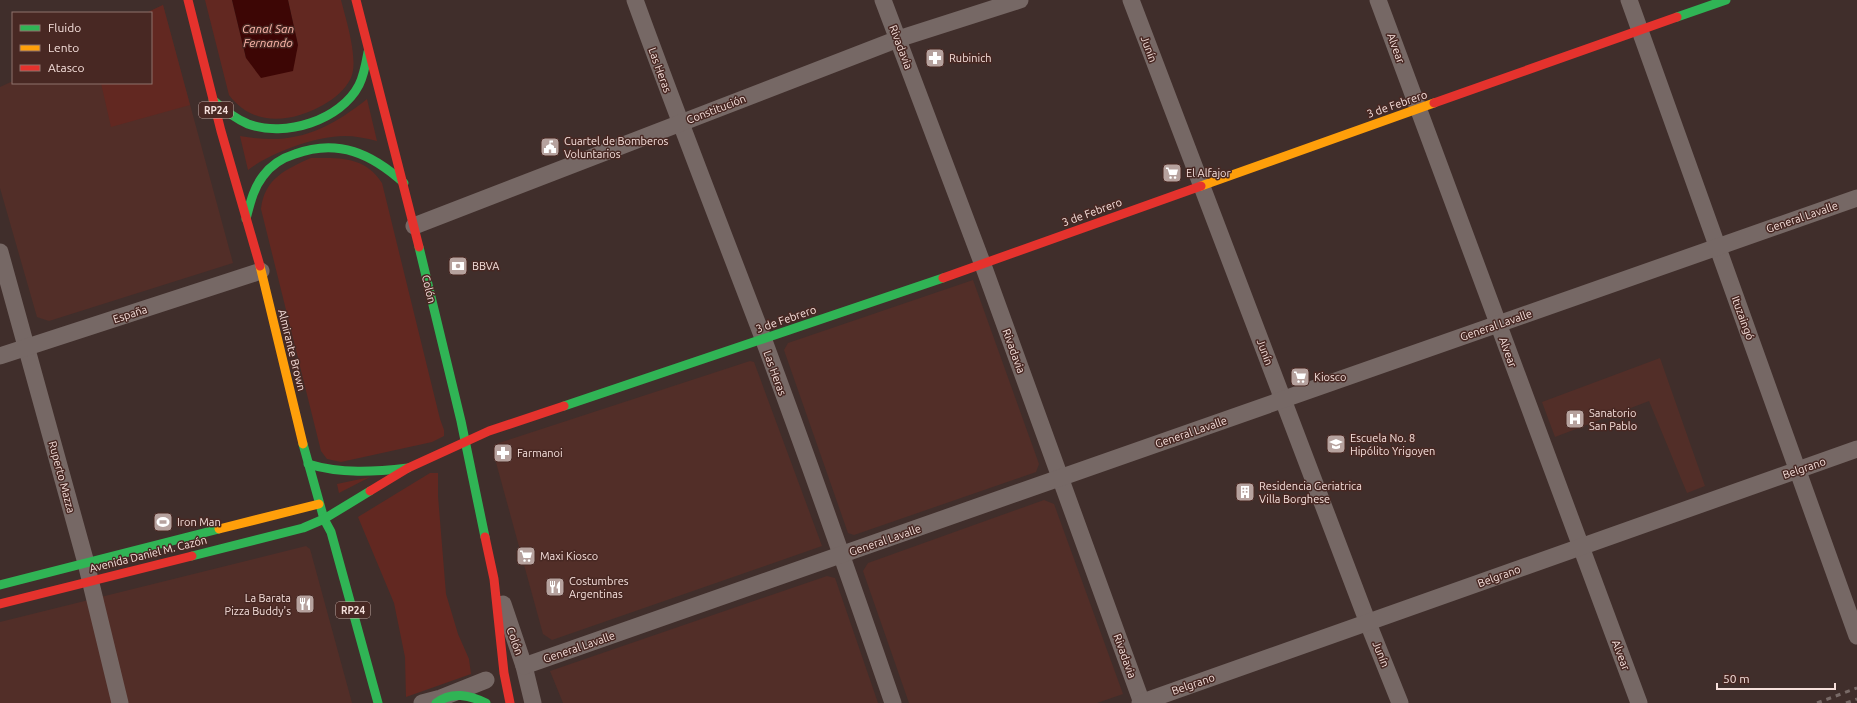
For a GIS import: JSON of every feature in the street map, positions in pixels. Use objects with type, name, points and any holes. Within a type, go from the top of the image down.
[{"type":"main road","name":"Almirante Brown","points":[[188,0],[213,100],[261,271],[308,464],[319,504],[331,532],[378,703]]},
{"type":"main road","name":"Colón","points":[[356,0],[368,51],[404,183],[462,421],[465,442],[494,579],[504,673],[510,703]]},
{"type":"main road","name":"3 de Febrero","points":[[408,468],[489,431],[983,265],[1726,0]]},
{"type":"main road","name":"RP24","points":[[213,100],[234,117],[247,123],[267,128],[297,127],[310,123],[327,115],[348,100],[357,89],[364,73],[368,51]]},
{"type":"main road","points":[[246,219],[255,190],[266,172],[279,160],[302,149],[331,147],[350,150],[381,163],[391,170],[404,183]]},
{"type":"main road","points":[[308,464],[324,470],[343,473],[380,472],[408,468]]},
{"type":"main road","name":"Avenida Daniel M. Cazón","points":[[0,604],[303,528],[324,518],[408,468]]},
{"type":"main road","name":"Avenida Daniel M. Cazón","points":[[0,585],[319,504]]},
{"type":"main road","points":[[439,700],[452,695],[470,696],[486,703]]},
{"type":"street","name":"Las Heras","points":[[635,0],[680,123],[763,339],[894,703]]},
{"type":"street","name":"Rivadavia","points":[[883,0],[983,265],[1141,703]]},
{"type":"street","name":"Constitución","points":[[414,226],[898,39],[1020,0]]},
{"type":"street","name":"Junín","points":[[1131,0],[1368,623],[1400,703]]},
{"type":"street","name":"Alvear","points":[[1378,0],[1639,703]]},
{"type":"street","name":"Ituzaingó","points":[[1629,0],[1857,636]]},
{"type":"street","name":"General Lavalle","points":[[524,666],[1857,198]]},
{"type":"street","name":"Ruperto Mazza","points":[[0,252],[86,563],[120,703]]},
{"type":"street","name":"España","points":[[0,356],[261,271]]},
{"type":"street","name":"Belgrano","points":[[1141,703],[1857,449]]},
{"type":"street","name":"Colón","points":[[494,579],[524,666],[532,696]]},
{"type":"street","points":[[422,703],[439,700],[486,680]]},
{"type":"street","points":[[532,696],[544,703]]},
{"type":"shaded area","points":[[205,0],[232,0],[246,58],[298,45],[288,0],[341,0],[353,50],[353,70],[349,82],[339,94],[331,100],[298,116],[273,119],[249,113],[229,95]]},
{"type":"shaded area","points":[[163,5],[233,263],[49,321],[37,317],[0,188],[0,87],[12,81],[12,84],[152,84],[152,12],[148,12]]},
{"type":"shaded area","points":[[163,5],[190,105],[111,127],[101,84],[152,84],[152,12],[148,12]]},
{"type":"shaded area","points":[[367,99],[377,141],[348,136],[320,139],[307,142],[281,152],[248,170],[240,136],[259,139],[277,139],[308,133],[338,120]]},
{"type":"shaded area","points":[[311,158],[351,160],[368,168],[382,183],[440,419],[444,430],[444,436],[432,442],[341,462],[327,459],[321,451],[261,209],[267,190],[278,176],[293,166]]},
{"type":"shaded area","points":[[973,280],[1039,464],[1036,472],[854,535],[848,533],[784,350],[788,343]]},
{"type":"shaded area","name":"Sanatorio San Pablo","points":[[1660,358],[1705,486],[1687,493],[1649,401],[1555,437],[1542,402]]},
{"type":"shaded area","points":[[750,361],[754,362],[822,546],[552,640],[543,634],[494,455],[499,443]]},
{"type":"shaded area","points":[[430,473],[438,473],[438,496],[446,594],[458,634],[469,659],[471,674],[406,697],[405,657],[394,603],[358,517]]},
{"type":"shaded area","points":[[370,477],[339,493],[337,484]]},
{"type":"shaded area","points":[[1044,500],[1054,504],[1123,694],[1097,703],[909,703],[863,571],[868,563]]},
{"type":"shaded area","points":[[306,546],[310,549],[352,703],[0,703],[0,622]]},
{"type":"shaded area","points":[[827,576],[835,578],[878,703],[563,703],[550,671]]},
{"type":"water","name":"Canal San Fernando","points":[[232,0],[288,0],[298,45],[293,71],[261,78],[246,58]]},
{"type":"railway","points":[[1817,703],[1857,688]]},
{"type":"railway","points":[[1846,703],[1857,699]]},
{"type":"traffic: fast","points":[[1677,17],[1726,0]]},
{"type":"traffic: fast","points":[[213,100],[238,119],[248,124],[263,128],[278,129],[311,123],[339,108],[351,97],[361,81],[368,52]]},
{"type":"traffic: fast","points":[[246,219],[254,191],[266,172],[277,162],[311,149],[340,148],[354,152],[380,164],[404,183]]},
{"type":"traffic: fast","points":[[419,247],[461,421],[485,537]]},
{"type":"traffic: fast","points":[[564,406],[943,278]]},
{"type":"traffic: fast","points":[[303,444],[324,519],[331,532],[378,703]]},
{"type":"traffic: fast","points":[[308,464],[345,471],[408,468]]},
{"type":"traffic: fast","points":[[192,556],[303,528],[324,519],[370,491]]},
{"type":"traffic: fast","points":[[0,585],[219,529]]},
{"type":"traffic: fast","points":[[436,703],[442,699],[454,696],[467,696],[486,703]]},
{"type":"traffic: slow","points":[[1201,186],[1434,103]]},
{"type":"traffic: slow","points":[[260,266],[303,444]]},
{"type":"traffic: slow","points":[[219,529],[319,504]]},
{"type":"traffic: jam","points":[[188,0],[221,131],[260,266]]},
{"type":"traffic: jam","points":[[356,0],[419,247]]},
{"type":"traffic: jam","points":[[1434,103],[1677,17]]},
{"type":"traffic: jam","points":[[943,278],[1201,186]]},
{"type":"traffic: jam","points":[[370,491],[408,468],[489,431],[564,406]]},
{"type":"traffic: jam","points":[[485,537],[494,579],[504,673],[510,703]]},
{"type":"traffic: jam","points":[[0,604],[192,556]]},
{"type":"place","name":"Rubinich","points":[[935,58]]},
{"type":"place","name":"Cuartel de Bomberos Voluntarios","points":[[550,147]]},
{"type":"place","name":"El Alfajor","points":[[1172,173]]},
{"type":"place","name":"BBVA","points":[[458,266]]},
{"type":"place","name":"Kiosco","points":[[1300,377]]},
{"type":"place","name":"Sanatorio San Pablo","points":[[1575,419]]},
{"type":"place","name":"Escuela No. 8 Hipólito Yrigoyen","points":[[1336,444]]},
{"type":"place","name":"Farmanoi","points":[[503,453]]},
{"type":"place","name":"Residencia Geriatrica Villa Borghese","points":[[1245,492]]},
{"type":"place","name":"Iron Man","points":[[163,522]]},
{"type":"place","name":"Maxi Kiosco","points":[[526,556]]},
{"type":"place","name":"Costumbres Argentinas","points":[[555,587]]},
{"type":"place","name":"La Barata Pizza Buddy's","points":[[305,604]]}]
